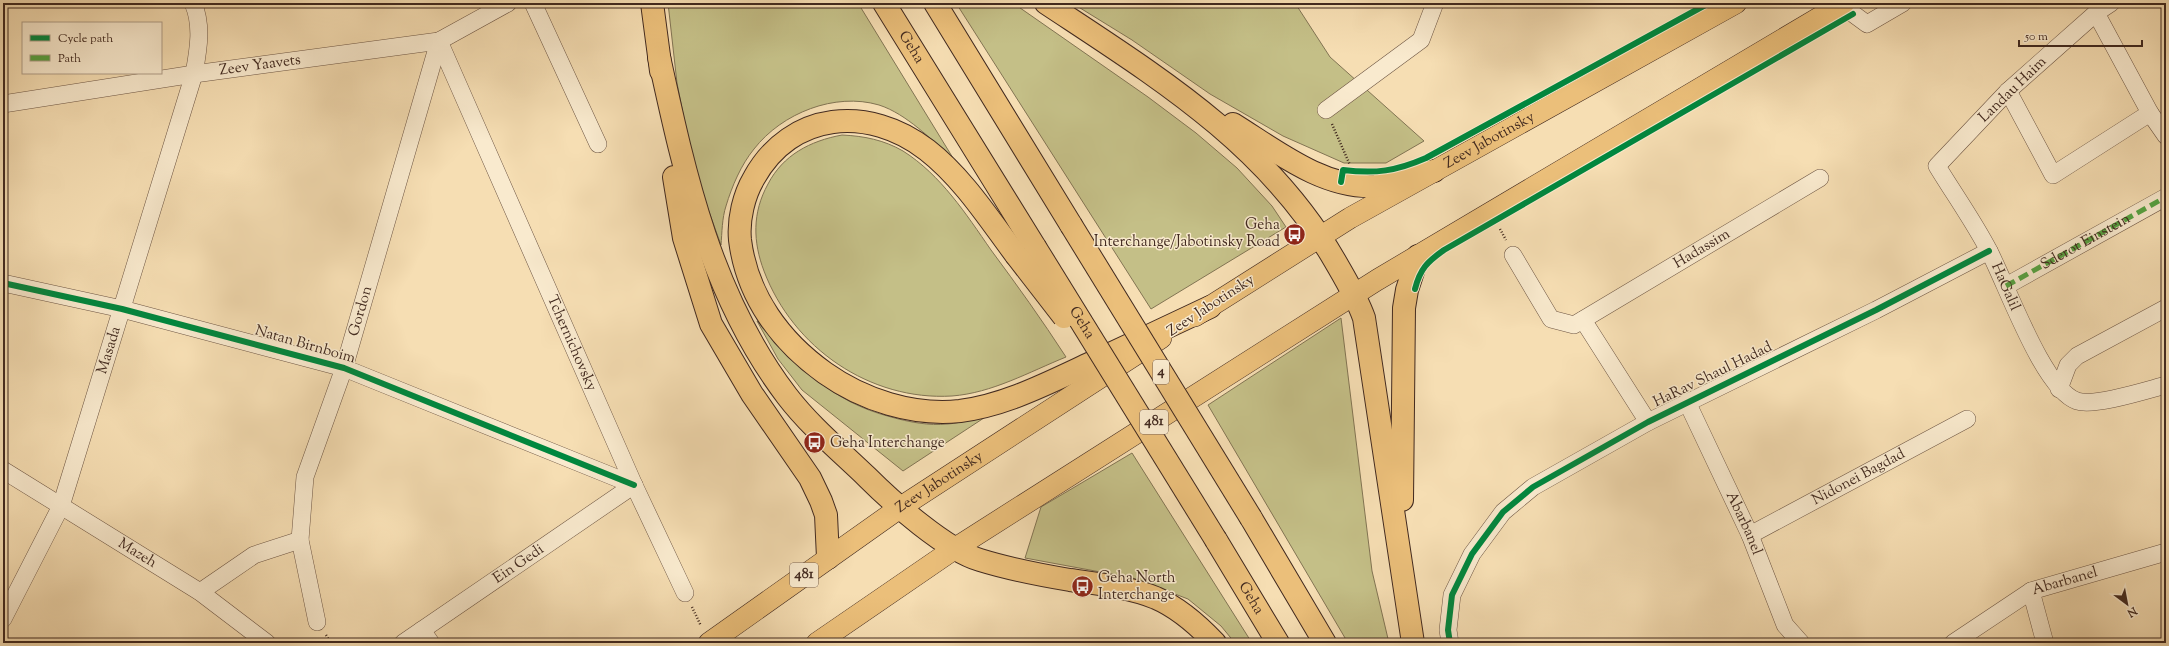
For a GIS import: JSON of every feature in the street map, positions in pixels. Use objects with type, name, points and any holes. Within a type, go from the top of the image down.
[{"type":"highway","points":[[652,3],[684,238],[697,285],[711,324],[731,361],[810,478],[821,501],[828,533],[828,558]]},
{"type":"highway","name":"Geha","points":[[884,3],[1026,251],[1144,421],[1278,643]]},
{"type":"highway","name":"4","points":[[935,3],[1251,518],[1325,643]]},
{"type":"highway","points":[[1046,3],[1179,92],[1317,174],[1347,177],[1361,186],[1377,186],[1434,171]]},
{"type":"highway","points":[[659,57],[692,197],[722,284],[740,323],[764,364],[808,421],[883,493],[954,549],[977,559],[1003,567],[1056,578],[1118,587],[1156,598],[1178,610],[1215,643]]},
{"type":"highway","points":[[1179,92],[1233,136],[1265,168],[1308,217],[1321,236],[1354,294],[1364,318],[1370,345],[1413,643]]},
{"type":"highway","points":[[1026,251],[949,170],[928,151],[910,138],[887,127],[864,121],[841,120],[819,124],[798,133],[778,146],[761,164],[749,187],[742,209],[740,238],[745,264],[768,317],[790,346],[836,381],[867,397],[900,406],[927,411],[958,411],[990,405],[1057,379],[1210,306]]},
{"type":"highway","points":[[1401,568],[1404,308],[1407,290],[1418,256]]},
{"type":"main road","name":"Zeev Jabotinsky","points":[[709,643],[901,507],[1210,306],[1321,236],[1434,171],[1736,3]]},
{"type":"main road","name":"481","points":[[817,643],[954,549],[1354,294],[1842,4]]},
{"type":"street","name":"Masada","points":[[3,618],[61,506],[122,309],[194,74],[200,40],[196,10],[193,3]]},
{"type":"street","name":"Zeev Yaavets","points":[[3,104],[194,74],[439,41],[508,3]]},
{"type":"street","points":[[533,3],[598,144]]},
{"type":"street","points":[[1326,110],[1421,40],[1435,3]]},
{"type":"street","points":[[1842,4],[1867,24],[1903,3]]},
{"type":"street","name":"Landau Haim","points":[[1937,166],[2008,91],[2096,13],[2111,3]]},
{"type":"street","points":[[2096,13],[2150,113],[2166,136]]},
{"type":"street","name":"Gordon","points":[[317,622],[300,540],[305,477],[344,368],[439,41]]},
{"type":"street","name":"Tchernichovsky","points":[[439,41],[634,485],[685,593]]},
{"type":"street","points":[[2008,91],[2053,175],[2150,113]]},
{"type":"street","name":"HaGalil","points":[[1937,166],[1989,251],[2045,369],[2059,389],[2067,396],[2078,402],[2104,400],[2166,385]]},
{"type":"street","name":"Hadassim","points":[[1513,255],[1551,319],[1574,325],[1820,178]]},
{"type":"street","name":"Sderot Einstein","points":[[2006,286],[2166,197]]},
{"type":"street","name":"HaRav Shaul Hadad","points":[[1450,643],[1448,630],[1452,595],[1472,554],[1503,512],[1533,487],[1648,422],[1876,310],[1989,251]]},
{"type":"street","name":"Natan Birnboim","points":[[3,283],[122,309],[344,368],[634,485]]},
{"type":"street","points":[[2059,389],[2068,365],[2077,356],[2166,308]]},
{"type":"street","points":[[1583,320],[1648,422]]},
{"type":"street","name":"Abarbanel","points":[[1687,402],[1750,535],[1785,625],[1801,643]]},
{"type":"street","name":"Nidonei Bagdad","points":[[1750,535],[1967,419]]},
{"type":"street","name":"Mazeh","points":[[3,470],[200,592],[267,643]]},
{"type":"street","name":"Ein Gedi","points":[[403,643],[426,636],[634,485]]},
{"type":"street","points":[[200,592],[254,555],[300,540]]},
{"type":"street","name":"Abarbanel","points":[[1953,643],[2031,592],[2166,552]]},
{"type":"street","points":[[2031,592],[2045,643]]},
{"type":"path","points":[[1326,110],[1347,177]]},
{"type":"path","points":[[1499,227],[1513,255]]},
{"type":"path","points":[[685,593],[709,643]]},
{"type":"shaded area","points":[[668,3],[858,3],[953,158],[909,121],[879,105],[845,101],[810,109],[779,125],[766,136],[749,155],[737,176],[726,206],[721,245],[694,170],[677,83]]},
{"type":"shaded area","points":[[956,3],[1013,3],[1148,97],[1196,133],[1237,168],[1272,206],[1286,227],[1151,309]]},
{"type":"shaded area","points":[[1072,3],[1295,3],[1330,57],[1424,141],[1386,163],[1344,163],[1283,136],[1210,94],[1132,40]]},
{"type":"shaded area","points":[[842,135],[858,136],[889,144],[903,151],[917,161],[941,183],[962,209],[1066,357],[1010,381],[981,391],[952,396],[922,395],[892,389],[864,379],[838,364],[815,346],[794,324],[777,299],[764,271],[760,260],[756,238],[757,217],[759,206],[768,184],[781,165],[808,145]]},
{"type":"shaded area","points":[[1341,318],[1372,571],[1389,643],[1348,643],[1208,405]]},
{"type":"shaded area","points":[[757,321],[787,353],[817,380],[850,402],[869,410],[891,417],[919,423],[934,424],[948,424],[990,414],[903,471],[802,390],[778,359]]},
{"type":"shaded area","points":[[1132,453],[1252,643],[1235,643],[1221,626],[1188,599],[1133,578],[1025,558],[1041,507]]},
{"type":"marked path","points":[[2006,286],[2166,197]]},
{"type":"cycle path","points":[[1341,182],[1343,170],[1366,172],[1395,169],[1426,158],[1709,3]]},
{"type":"cycle path","points":[[1415,289],[1419,276],[1425,266],[1444,250],[1853,14]]},
{"type":"cycle path","points":[[1450,643],[1448,630],[1452,595],[1472,554],[1503,512],[1533,487],[1648,422],[1876,310],[1989,251]]},
{"type":"cycle path","points":[[3,283],[122,309],[344,368],[634,485]]},
{"type":"place","name":"Geha Interchange/Jabotinsky Road","points":[[1295,234]]},
{"type":"place","name":"Geha Interchange","points":[[815,443]]},
{"type":"place","name":"Geha North Interchange","points":[[1083,587]]}]
